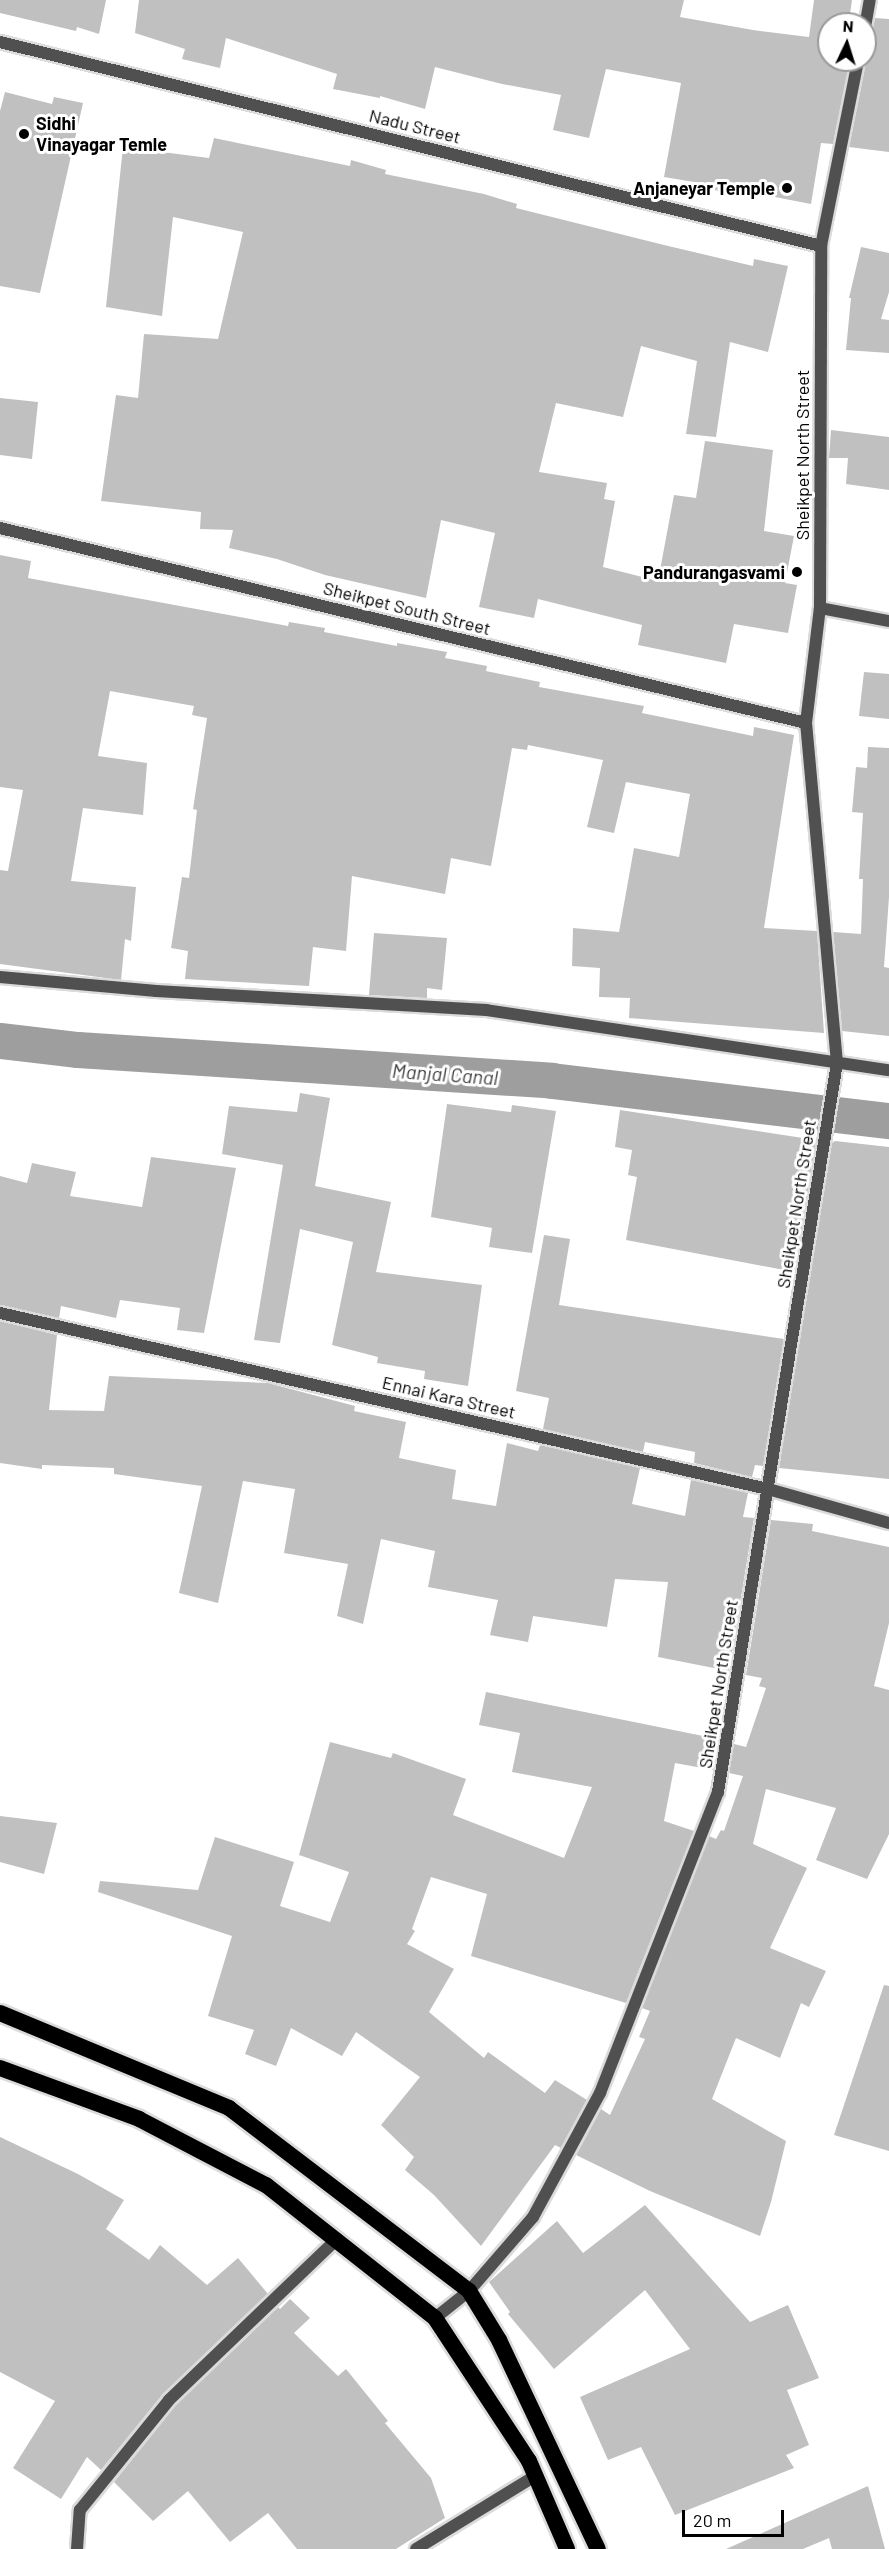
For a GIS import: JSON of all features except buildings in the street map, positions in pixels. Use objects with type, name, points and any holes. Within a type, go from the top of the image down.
[{"type":"highway","points":[[0,2013],[229,2108],[469,2291],[500,2340],[598,2549]]},
{"type":"highway","points":[[0,2068],[139,2119],[266,2185],[435,2318],[529,2461],[567,2549]]},
{"type":"street","name":"Nadu Street","points":[[0,42],[821,246]]},
{"type":"street","name":"Sheikpet North Street","points":[[435,2318],[469,2291],[533,2217],[600,2093],[718,1792],[837,1065],[806,723],[820,608],[821,246],[856,72]]},
{"type":"street","name":"Sheikpet South Street","points":[[0,528],[806,723]]},
{"type":"street","points":[[820,608],[889,621]]},
{"type":"street","points":[[0,977],[156,992],[486,1010],[837,1065],[889,1070]]},
{"type":"street","name":"Ennai Kara Street","points":[[0,1313],[768,1489],[889,1523]]},
{"type":"street","points":[[77,2549],[80,2510],[169,2400],[337,2239]]},
{"type":"street","points":[[416,2549],[535,2476]]},
{"type":"waterway","name":"Manjal Canal","points":[[0,1041],[78,1050],[552,1081],[889,1121]]},
{"type":"place","name":"Sidhi Vinayagar Temle","points":[[24,134]]},
{"type":"place","name":"Anjaneyar Temple","points":[[787,188]]},
{"type":"place","name":"Pandurangasvami","points":[[797,572]]}]
